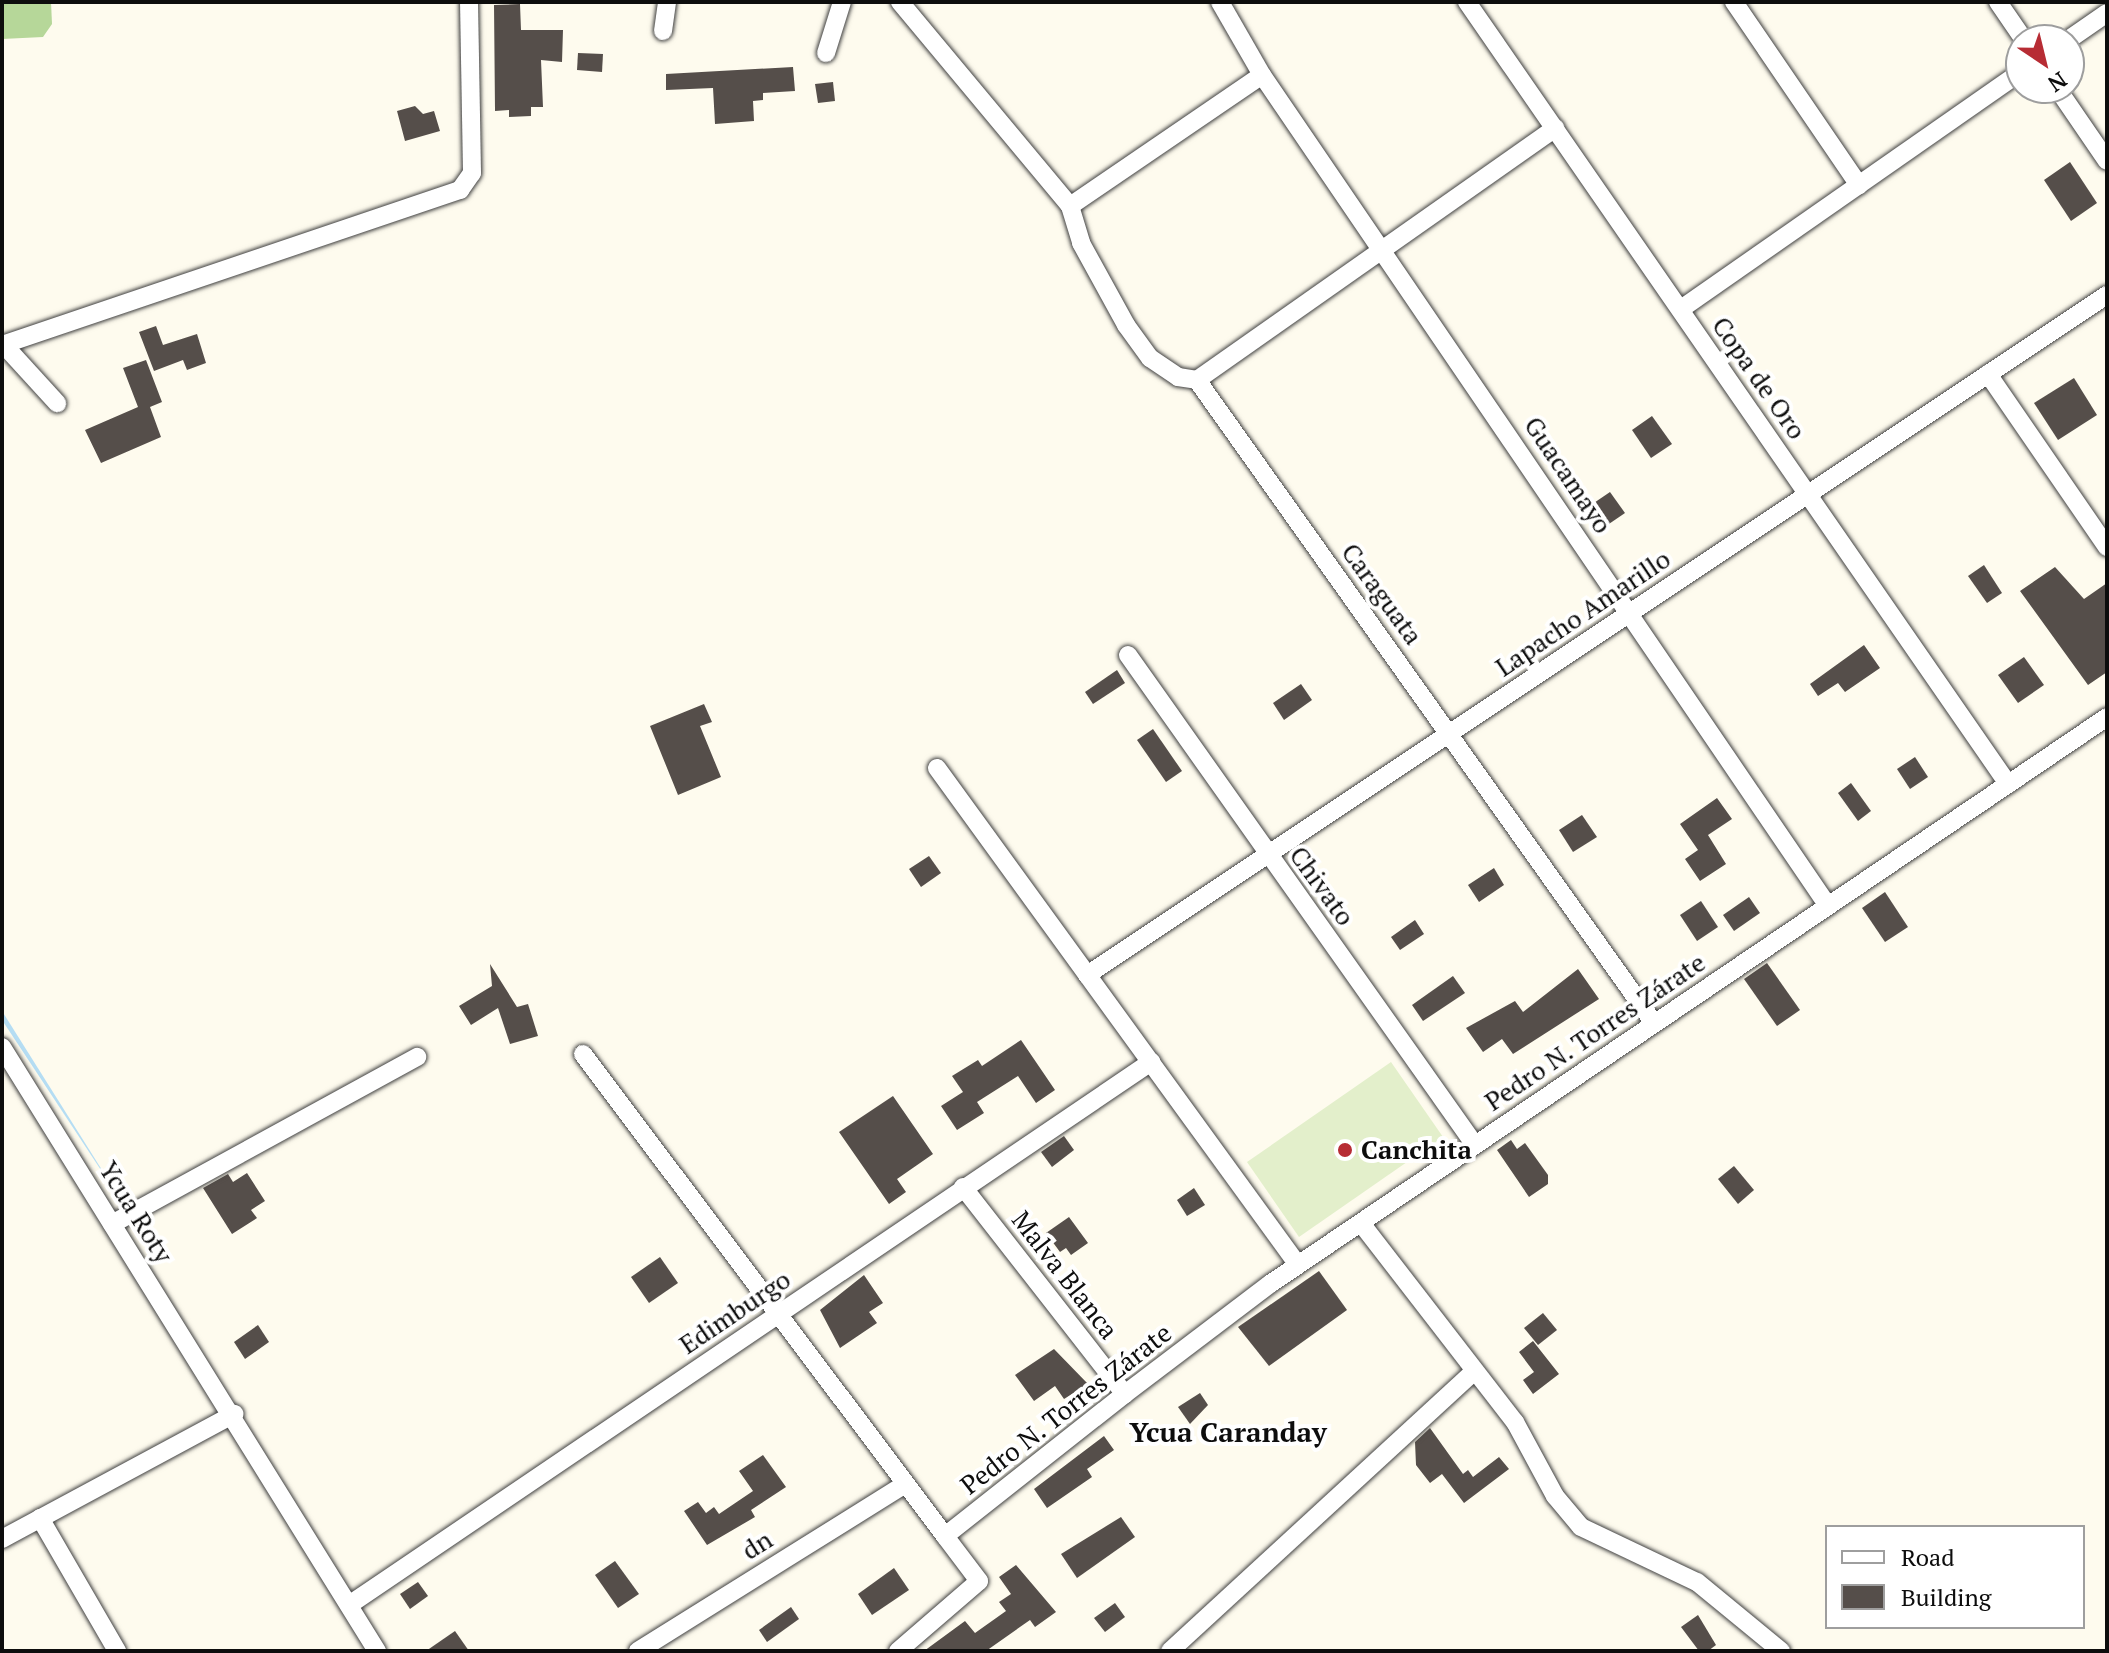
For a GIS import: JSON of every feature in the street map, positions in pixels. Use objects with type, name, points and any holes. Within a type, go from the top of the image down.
[{"type":"street","points":[[57,403],[3,345],[460,190],[472,173],[469,2]]},
{"type":"street","points":[[663,31],[667,2]]},
{"type":"street","points":[[826,53],[842,2]]},
{"type":"street","points":[[900,2],[1070,206],[1081,243],[1126,325],[1150,358],[1178,377],[1197,380],[1555,128]]},
{"type":"street","name":"Guacamayo","points":[[1220,2],[1262,75],[1631,612],[1828,906]]},
{"type":"street","name":"Copa de Oro","points":[[1467,2],[2008,784]]},
{"type":"street","points":[[1734,2],[1859,185]]},
{"type":"street","points":[[1998,2],[2013,24]]},
{"type":"street","points":[[2085,28],[2107,13]]},
{"type":"street","points":[[1070,206],[1262,75]]},
{"type":"street","points":[[1681,309],[2005,83]]},
{"type":"street","points":[[2068,104],[2107,161]]},
{"type":"street","name":"Lapacho Amarillo","points":[[1087,975],[2107,295]]},
{"type":"street","points":[[1988,374],[2107,547]]},
{"type":"street","name":"Caraguata","points":[[1197,380],[1654,1023]]},
{"type":"street","name":"Chivato","points":[[1128,655],[1475,1145]]},
{"type":"street","name":"Pedro N. Torres Zárate","points":[[945,1536],[1125,1394],[1298,1265],[2107,717]]},
{"type":"street","points":[[937,768],[1298,1265]]},
{"type":"street","name":"Ycua Roty","points":[[2,1047],[231,1409],[377,1651]]},
{"type":"street","points":[[583,1054],[776,1316],[979,1581],[898,1651]]},
{"type":"street","points":[[112,1224],[417,1057]]},
{"type":"street","name":"Edimburgo","points":[[349,1605],[1151,1062]]},
{"type":"street","name":"Malva Blanca","points":[[963,1187],[1125,1394]]},
{"type":"street","points":[[1361,1223],[1472,1373],[1515,1422],[1555,1496],[1581,1527],[1697,1582],[1781,1651]]},
{"type":"street","points":[[1170,1651],[1472,1373]]},
{"type":"street","points":[[2,1539],[231,1409]]},
{"type":"street","name":"dn","points":[[638,1651],[905,1484]]},
{"type":"street","points":[[40,1518],[117,1651]]},
{"type":"green space","points":[[2,2],[51,2],[52,24],[43,37],[2,39]]},
{"type":"green space","name":"Canchita","points":[[1391,1062],[1443,1137],[1299,1237],[1247,1162]]},
{"type":"water","points":[[2,1011],[124,1205],[2,1020]]},
{"type":"building","points":[[520,4],[521,30],[563,30],[562,62],[541,60],[543,107],[531,107],[531,116],[509,117],[509,110],[495,111],[494,5]]},
{"type":"building","points":[[578,53],[603,54],[602,72],[577,70]]},
{"type":"building","points":[[793,67],[795,91],[763,93],[763,100],[753,101],[754,121],[715,124],[713,88],[666,90],[666,74]]},
{"type":"building","points":[[833,82],[835,101],[818,103],[815,84]]},
{"type":"building","points":[[415,106],[423,114],[434,111],[440,131],[405,141],[397,111]]},
{"type":"building","points":[[2070,162],[2097,203],[2071,221],[2044,180]]},
{"type":"building","points":[[156,326],[163,345],[197,334],[206,363],[187,370],[183,360],[154,371],[139,332]]},
{"type":"building","points":[[146,360],[162,402],[150,407],[161,437],[101,463],[85,430],[138,407],[123,368]]},
{"type":"building","points":[[2074,378],[2097,415],[2058,440],[2034,403]]},
{"type":"building","points":[[1652,416],[1672,444],[1651,458],[1632,430]]},
{"type":"building","points":[[1610,492],[1625,513],[1603,528],[1588,507]]},
{"type":"building","points":[[1984,565],[2002,593],[1987,603],[1968,576]]},
{"type":"building","points":[[2055,567],[2084,599],[2107,583],[2107,672],[2088,685],[2020,591]]},
{"type":"building","points":[[1864,645],[1880,668],[1845,692],[1838,683],[1818,696],[1810,684]]},
{"type":"building","points":[[2024,657],[2044,685],[2018,703],[1998,675]]},
{"type":"building","points":[[1117,670],[1125,683],[1093,704],[1085,692]]},
{"type":"building","points":[[1301,684],[1312,700],[1284,720],[1273,703]]},
{"type":"building","points":[[704,704],[712,722],[700,726],[721,777],[678,795],[650,726]]},
{"type":"building","points":[[1153,729],[1182,771],[1166,782],[1137,740]]},
{"type":"building","points":[[1915,757],[1928,777],[1910,789],[1897,769]]},
{"type":"building","points":[[1851,783],[1871,811],[1858,821],[1838,793]]},
{"type":"building","points":[[1717,798],[1732,819],[1708,835],[1726,864],[1700,881],[1685,859],[1698,850],[1680,824]]},
{"type":"building","points":[[1582,815],[1597,837],[1573,852],[1559,830]]},
{"type":"building","points":[[929,856],[941,873],[921,887],[909,869]]},
{"type":"building","points":[[1494,868],[1504,885],[1479,902],[1468,885]]},
{"type":"building","points":[[1885,892],[1908,927],[1885,942],[1862,908]]},
{"type":"building","points":[[1749,897],[1760,913],[1734,931],[1723,915]]},
{"type":"building","points":[[1701,901],[1718,927],[1697,941],[1680,915]]},
{"type":"building","points":[[1415,920],[1424,934],[1400,950],[1391,937]]},
{"type":"building","points":[[1767,963],[1800,1010],[1777,1026],[1744,979]]},
{"type":"building","points":[[490,964],[517,1007],[528,1004],[538,1036],[510,1044],[498,1008],[471,1025],[459,1006],[492,986]]},
{"type":"building","points":[[1578,969],[1599,999],[1513,1054],[1502,1039],[1483,1052],[1466,1028],[1515,1001],[1523,1012]]},
{"type":"building","points":[[1453,976],[1465,993],[1423,1021],[1412,1005]]},
{"type":"building","points":[[1021,1040],[1055,1090],[1036,1103],[1018,1076],[977,1102],[984,1113],[957,1130],[941,1106],[963,1092],[952,1076],[978,1060],[982,1066]]},
{"type":"building","points":[[893,1096],[933,1154],[897,1179],[906,1192],[889,1204],[839,1132]]},
{"type":"building","points":[[1064,1136],[1074,1150],[1052,1167],[1041,1152]]},
{"type":"building","points":[[1511,1140],[1517,1149],[1525,1143],[1548,1175],[1548,1184],[1529,1197],[1497,1150]]},
{"type":"building","points":[[1734,1166],[1754,1190],[1738,1204],[1718,1179]]},
{"type":"building","points":[[247,1173],[265,1201],[251,1210],[257,1218],[232,1234],[203,1188],[228,1174],[233,1182]]},
{"type":"building","points":[[1194,1188],[1205,1205],[1187,1216],[1177,1200]]},
{"type":"building","points":[[1069,1217],[1088,1243],[1071,1255],[1066,1248],[1060,1252],[1046,1233]]},
{"type":"building","points":[[660,1257],[678,1283],[649,1303],[631,1277]]},
{"type":"building","points":[[1319,1271],[1347,1310],[1269,1366],[1238,1327]]},
{"type":"building","points":[[864,1275],[883,1303],[869,1312],[877,1323],[840,1348],[820,1310]]},
{"type":"building","points":[[1543,1313],[1557,1330],[1538,1345],[1524,1328]]},
{"type":"building","points":[[258,1325],[269,1342],[245,1359],[234,1342]]},
{"type":"building","points":[[1533,1341],[1559,1374],[1533,1394],[1523,1380],[1534,1372],[1519,1352]]},
{"type":"building","points":[[1054,1349],[1088,1384],[1064,1399],[1055,1386],[1034,1401],[1015,1375]]},
{"type":"building","points":[[1200,1393],[1208,1405],[1190,1424],[1178,1407]]},
{"type":"building","points":[[1430,1428],[1463,1474],[1468,1470],[1473,1477],[1499,1457],[1509,1469],[1464,1503],[1442,1474],[1430,1483],[1416,1465],[1415,1442]]},
{"type":"building","points":[[1104,1436],[1114,1450],[1087,1469],[1092,1477],[1047,1508],[1034,1489]]},
{"type":"building","points":[[763,1455],[786,1487],[751,1510],[755,1517],[707,1545],[684,1511],[698,1502],[706,1513],[714,1507],[719,1514],[753,1491],[739,1471]]},
{"type":"building","points":[[1121,1517],[1135,1537],[1077,1578],[1061,1554]]},
{"type":"building","points":[[615,1561],[639,1594],[618,1608],[595,1575]]},
{"type":"building","points":[[1016,1565],[1056,1612],[1035,1627],[1030,1620],[986,1651],[924,1651],[965,1621],[975,1633],[1006,1611],[999,1602],[1011,1594],[999,1577]]},
{"type":"building","points":[[894,1568],[909,1590],[872,1615],[858,1594]]},
{"type":"building","points":[[418,1582],[428,1596],[410,1609],[400,1594]]},
{"type":"building","points":[[1115,1603],[1125,1617],[1105,1632],[1094,1618]]},
{"type":"building","points":[[791,1607],[799,1619],[767,1642],[759,1630]]},
{"type":"building","points":[[1698,1615],[1716,1645],[1708,1651],[1699,1651],[1681,1627]]},
{"type":"building","points":[[455,1631],[469,1651],[426,1651]]},
{"type":"place","name":"Canchita","points":[[1345,1150]]},
{"type":"district","name":"Ycua Caranday","points":[[1228,1432]]}]
